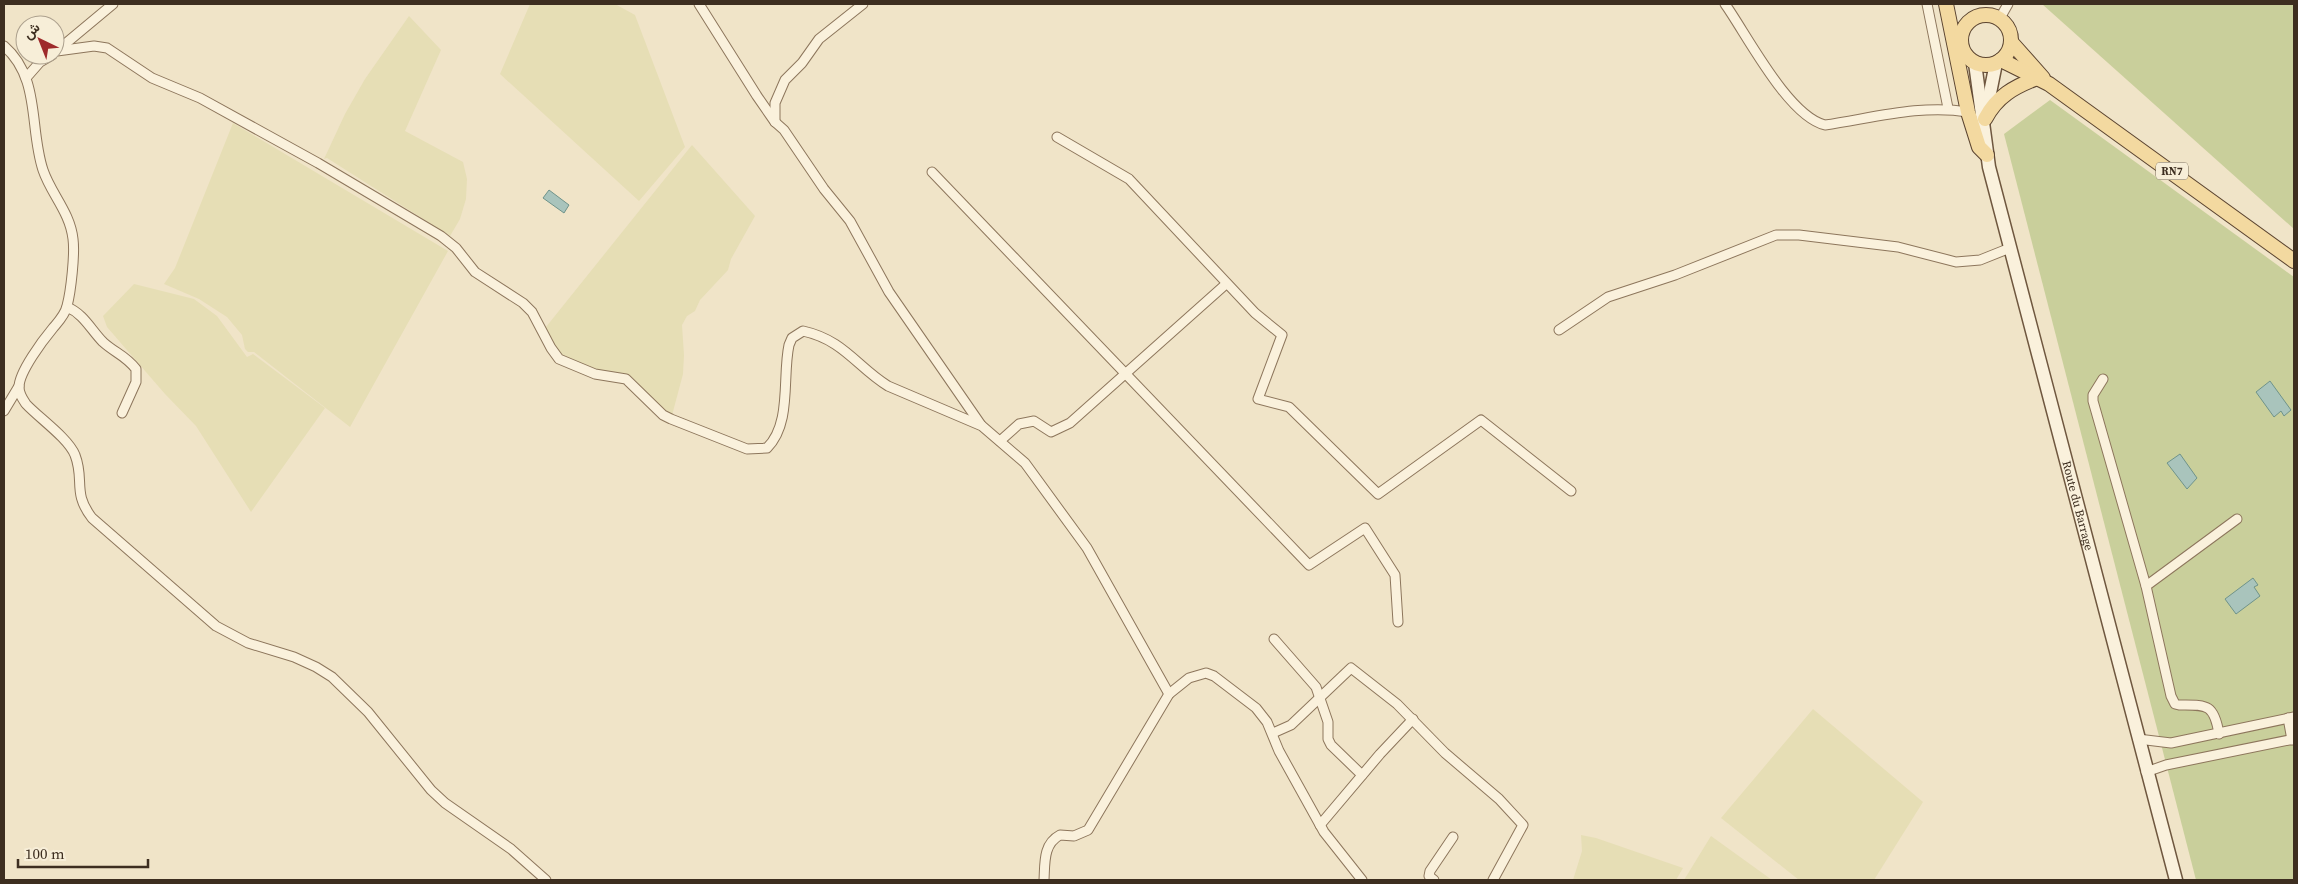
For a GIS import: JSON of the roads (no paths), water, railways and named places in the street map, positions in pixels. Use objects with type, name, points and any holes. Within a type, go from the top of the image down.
[{"type":"main road","points":[[1947,4],[1961,31],[1961,47],[1964,54],[1975,63]]},
{"type":"main road","points":[[1947,4],[1968,112],[1977,141],[1987,155]]},
{"type":"main road","points":[[1961,31],[1981,9],[2000,18]]},
{"type":"main road","name":"RN7","points":[[2000,18],[2009,29],[2011,42],[2043,81]]},
{"type":"main road","points":[[1998,61],[2006,55],[2011,42]]},
{"type":"main road","name":"RN7","points":[[1975,63],[1989,65],[1998,61],[2043,81],[2294,261]]},
{"type":"main road","name":"Route du Barrage","points":[[1984,125],[1998,61]]},
{"type":"main road","name":"Route du Barrage","points":[[1975,63],[1987,155],[2146,772],[2176,880]]},
{"type":"main road","points":[[1984,125],[1995,102],[2005,92],[2043,81]]},
{"type":"street","points":[[65,45],[113,4]]},
{"type":"street","points":[[699,4],[757,96],[784,130],[824,189],[850,221],[889,292],[982,426],[1025,463],[1087,548],[1169,694]]},
{"type":"street","points":[[776,122],[776,103],[784,80],[802,64],[820,39],[862,4]]},
{"type":"street","points":[[1725,4],[1767,68],[1802,112],[1815,122],[1825,125],[1928,108],[1948,108],[1968,112]]},
{"type":"street","points":[[1927,4],[1948,108]]},
{"type":"street","points":[[2000,18],[2008,4]]},
{"type":"street","points":[[4,46],[19,61],[26,78],[33,106],[42,168],[49,185],[66,213],[73,239],[74,254],[67,308],[26,369],[19,386],[4,411]]},
{"type":"street","points":[[65,51],[94,46],[107,48],[152,78],[200,98],[318,163],[441,236],[456,248],[475,272],[528,308],[541,327],[558,359],[595,374],[626,378],[663,415],[671,419],[747,449],[767,448],[778,432],[781,420],[788,345],[797,333],[803,331],[812,333],[842,348],[875,378],[888,386],[982,426]]},
{"type":"street","points":[[26,78],[37,65]]},
{"type":"street","points":[[1057,137],[1129,179],[1226,284],[1255,313],[1282,335],[1258,399],[1289,407],[1378,494],[1481,420],[1571,491]]},
{"type":"street","points":[[932,172],[1309,565],[1365,528],[1395,575],[1398,622]]},
{"type":"street","points":[[1559,330],[1608,297],[1675,275],[1776,235],[1799,235],[1898,247],[1956,262],[1980,260],[2010,248]]},
{"type":"street","points":[[1000,441],[1019,424],[1034,421],[1051,432],[1070,422],[1226,284]]},
{"type":"street","points":[[67,308],[80,314],[102,341],[119,351],[136,370],[136,382],[122,413]]},
{"type":"street","points":[[2103,379],[2095,391],[2093,401],[2146,586],[2173,701],[2179,705],[2204,705],[2211,710],[2216,718],[2219,734]]},
{"type":"street","points":[[19,386],[20,395],[26,404],[73,452],[79,472],[81,503],[92,518],[216,626],[248,643],[294,657],[332,677],[368,712],[419,775],[445,803],[511,849],[546,880]]},
{"type":"street","points":[[2146,586],[2237,518]]},
{"type":"street","points":[[1274,639],[1316,687],[1321,696],[1328,722],[1328,739],[1331,745],[1362,775]]},
{"type":"street","points":[[1273,733],[1291,725],[1351,668],[1397,704],[1445,753],[1499,799],[1523,825],[1492,880]]},
{"type":"street","points":[[1044,880],[1047,850],[1050,843],[1060,835],[1074,836],[1088,830],[1169,694],[1189,678],[1206,673],[1214,676],[1256,708],[1268,722],[1279,751],[1320,825],[1340,855],[1362,880]]},
{"type":"street","points":[[2138,739],[2171,743],[2291,718],[2293,740],[2166,765],[2146,772]]},
{"type":"street","points":[[1320,825],[1413,719]]},
{"type":"street","points":[[1434,880],[1429,876],[1430,871],[1453,837]]},
{"type":"water","points":[[549,190],[569,205],[564,213],[543,198]]},
{"type":"water","points":[[2270,381],[2291,410],[2284,416],[2281,411],[2274,417],[2256,392]]},
{"type":"water","points":[[2180,454],[2197,478],[2187,489],[2167,463]]},
{"type":"water","points":[[2253,578],[2258,585],[2254,587],[2260,596],[2236,614],[2225,599]]}]
